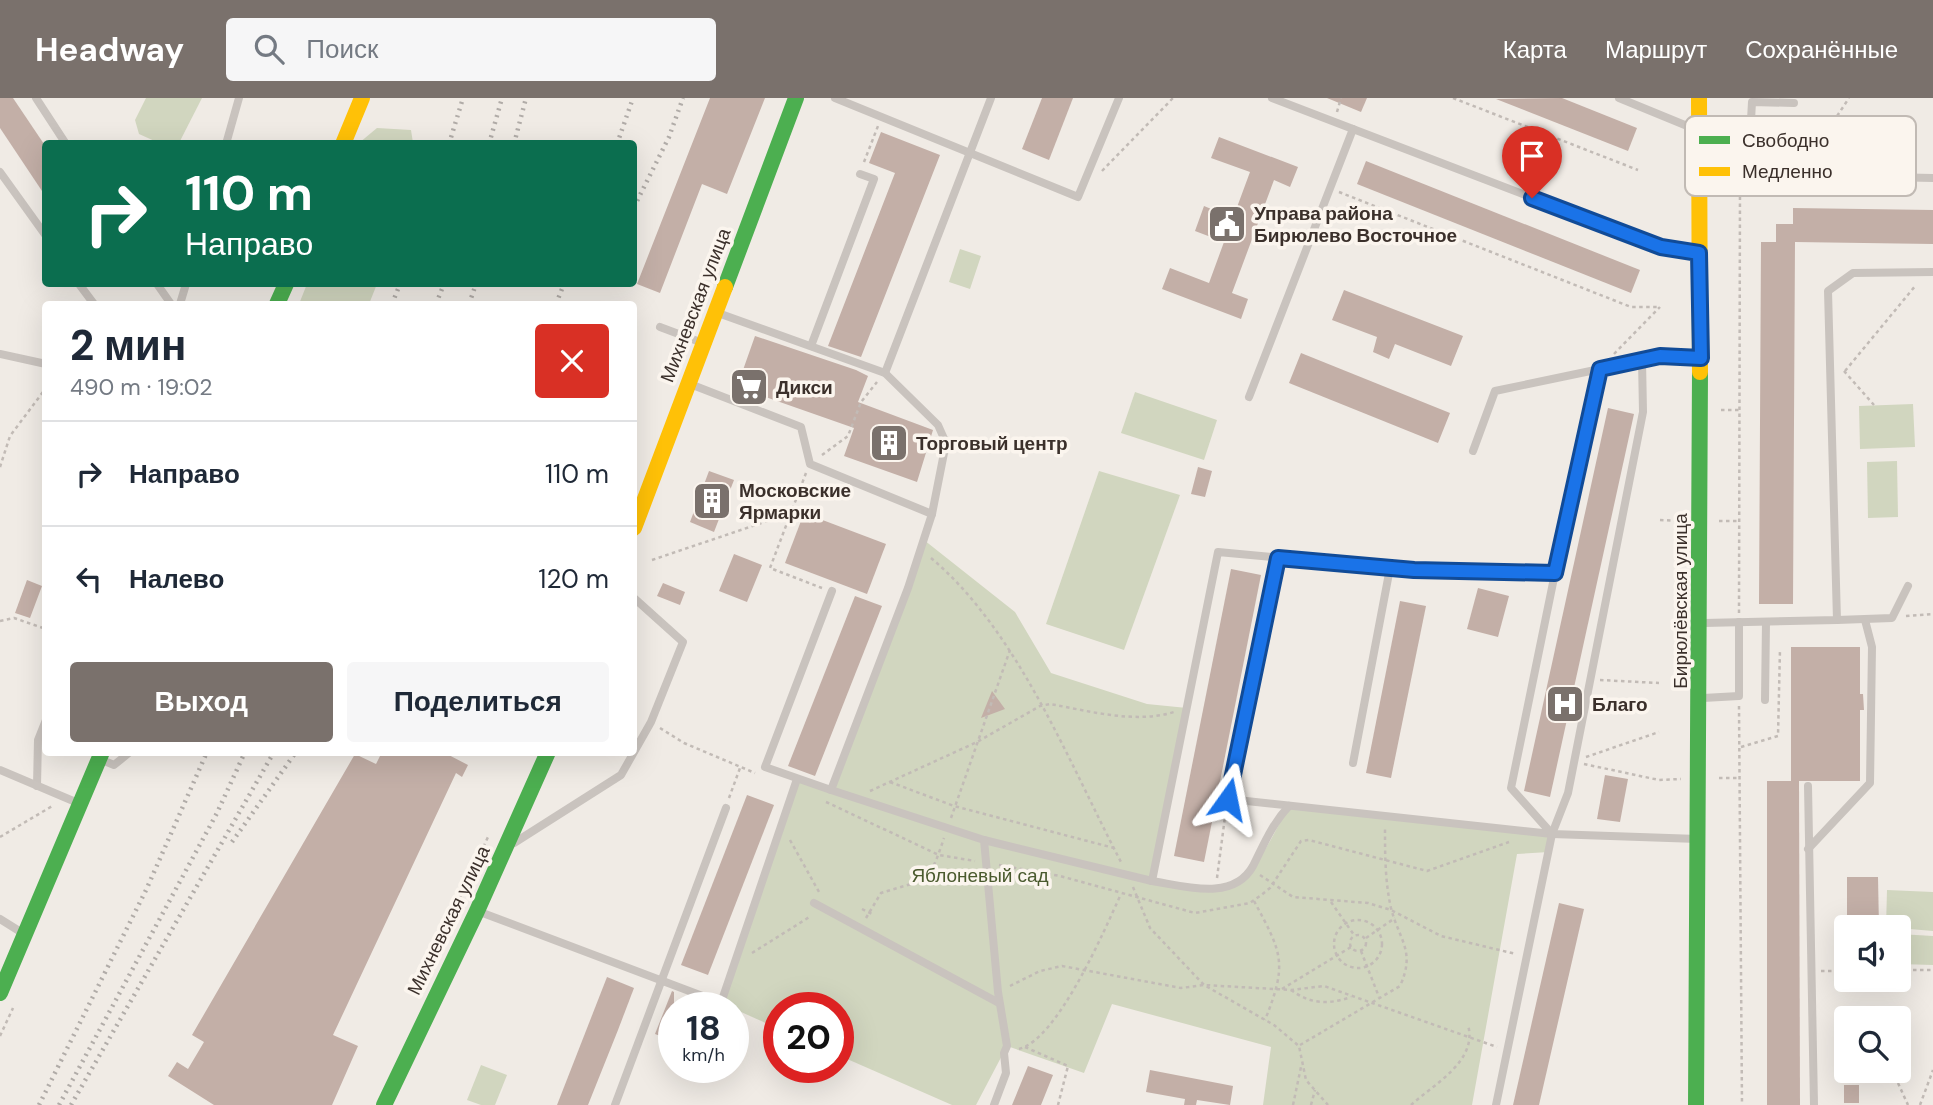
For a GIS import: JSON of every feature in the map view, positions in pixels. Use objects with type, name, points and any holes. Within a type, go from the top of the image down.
[{"type":"street","points":[[346,140],[362,98]]},
{"type":"street","name":"Михневская улица","points":[[637,520],[796,98]]},
{"type":"street","name":"Бирюлёвская улица","points":[[1699,98],[1699,116]]},
{"type":"street","name":"Бирюлёвская улица","points":[[1696,1105],[1701,698],[1700,196]]},
{"type":"street","points":[[0,993],[27,935],[73,801],[100,756]]},
{"type":"street","name":"Михневская улица","points":[[384,1105],[477,911],[546,756]]},
{"type":"lane","points":[[36,98],[63,140]]},
{"type":"lane","points":[[227,140],[239,98]]},
{"type":"lane","points":[[835,98],[1078,197],[1119,98]]},
{"type":"lane","points":[[885,373],[990,98]]},
{"type":"lane","points":[[1272,98],[1661,247],[1699,253]]},
{"type":"lane","points":[[1619,98],[1685,126]]},
{"type":"lane","points":[[1750,116],[1752,102],[1794,103]]},
{"type":"lane","points":[[1249,397],[1353,129]]},
{"type":"lane","points":[[0,172],[42,230]]},
{"type":"lane","points":[[810,346],[874,179],[860,174]]},
{"type":"lane","points":[[1837,620],[1828,291],[1853,273],[1930,272]]},
{"type":"lane","points":[[715,312],[885,373],[938,425],[946,443],[932,514],[921,551],[831,790]]},
{"type":"lane","points":[[660,327],[703,343]]},
{"type":"lane","points":[[0,354],[42,363]]},
{"type":"lane","points":[[1473,451],[1495,391],[1660,356],[1701,358]]},
{"type":"lane","points":[[1496,1105],[1552,834],[1568,793],[1643,412],[1642,360]]},
{"type":"lane","points":[[1552,834],[1511,788],[1600,369]]},
{"type":"lane","points":[[688,383],[801,427],[810,464],[932,514]]},
{"type":"lane","points":[[1152,881],[1218,552],[1390,568],[1555,573]]},
{"type":"lane","points":[[1278,558],[1228,799],[1552,834],[1698,839]]},
{"type":"lane","points":[[1353,763],[1390,568]]},
{"type":"lane","points":[[1701,623],[1892,618],[1908,586]]},
{"type":"lane","points":[[832,591],[765,767],[984,840],[1152,881],[1200,889],[1235,885],[1251,870],[1267,835],[1289,806]]},
{"type":"lane","points":[[637,601],[683,642],[651,723],[637,747]]},
{"type":"lane","points":[[1808,849],[1870,783],[1872,647],[1865,620]]},
{"type":"lane","points":[[1701,698],[1739,696],[1739,622]]},
{"type":"lane","points":[[1765,700],[1766,622]]},
{"type":"lane","points":[[37,786],[38,740],[42,730]]},
{"type":"lane","points":[[100,756],[114,765],[125,756]]},
{"type":"lane","points":[[506,848],[621,775],[632,756]]},
{"type":"lane","points":[[0,769],[73,801]]},
{"type":"lane","points":[[477,911],[721,1003],[797,779]]},
{"type":"lane","points":[[1808,786],[1814,1105]]},
{"type":"lane","points":[[615,1105],[726,808]]},
{"type":"lane","points":[[984,840],[984,863],[999,1003],[1007,1046],[1004,1053],[1006,1073],[994,1105]]},
{"type":"lane","points":[[814,903],[999,1003]]},
{"type":"lane","points":[[0,919],[27,935]]},
{"type":"path","points":[[1097,177],[1173,98]]},
{"type":"path","points":[[1453,98],[1638,170]]},
{"type":"path","points":[[1837,116],[1849,98]]},
{"type":"path","points":[[860,174],[882,116]]},
{"type":"path","points":[[1331,188],[1631,307],[1660,307],[1600,369]]},
{"type":"path","points":[[1739,622],[1739,410],[1744,196]]},
{"type":"path","points":[[1830,372],[1844,371],[1930,272]]},
{"type":"path","points":[[1844,371],[1874,405]]},
{"type":"path","points":[[832,591],[770,568],[810,464],[848,436],[861,402],[885,373]]},
{"type":"path","points":[[0,467],[10,436],[42,393]]},
{"type":"path","points":[[1721,410],[1739,410]]},
{"type":"path","points":[[652,560],[791,513]]},
{"type":"path","points":[[921,551],[945,570],[1010,650],[1128,874],[1150,928],[1204,985],[1265,1020],[1299,1046],[1301,1067],[1306,1080],[1328,1105]]},
{"type":"path","points":[[1892,618],[1933,614]]},
{"type":"path","points":[[0,621],[13,618],[42,627]]},
{"type":"path","points":[[1739,747],[1778,736],[1780,649]]},
{"type":"path","points":[[861,928],[881,893],[924,880],[933,872],[1010,650]]},
{"type":"path","points":[[1590,680],[1659,682]]},
{"type":"path","points":[[1739,696],[1742,1105]]},
{"type":"path","points":[[856,797],[977,742],[1040,706],[1050,704],[1114,715],[1160,717],[1187,708]]},
{"type":"path","points":[[1574,762],[1659,732]]},
{"type":"path","points":[[684,743],[762,776]]},
{"type":"path","points":[[1574,762],[1659,780],[1739,778]]},
{"type":"path","points":[[726,808],[740,767]]},
{"type":"path","points":[[890,782],[954,806],[1114,848]]},
{"type":"path","points":[[795,790],[939,855],[1060,876],[1195,913],[1254,901],[1272,884],[1301,841],[1309,840],[1427,871],[1517,839]]},
{"type":"path","points":[[1217,889],[1218,857],[1228,799]]},
{"type":"path","points":[[0,837],[73,801]]},
{"type":"path","points":[[1008,820],[1010,815]]},
{"type":"path","points":[[1299,1046],[1400,986],[1406,972],[1405,942],[1391,910],[1385,861],[1385,816]]},
{"type":"path","points":[[734,965],[777,937],[828,910],[783,824]]},
{"type":"path","points":[[418,986],[491,829]]},
{"type":"path","points":[[1251,870],[1293,897],[1368,903],[1391,910],[1441,936],[1527,957]]},
{"type":"path","points":[[1004,1053],[1031,1045],[1055,1018],[1084,971],[1128,874]]},
{"type":"path","points":[[1254,901],[1280,954],[1280,989],[1265,1020]]},
{"type":"path","points":[[1331,902],[1354,936],[1365,939],[1395,918]]},
{"type":"path","points":[[862,909],[874,915]]},
{"type":"path","points":[[1366,921],[1378,930],[1381,951],[1367,967],[1354,968],[1338,956],[1334,946],[1336,937],[1346,922],[1366,921]]},
{"type":"path","points":[[1280,989],[1351,947],[1354,936]]},
{"type":"path","points":[[777,937],[779,943]]},
{"type":"path","points":[[1361,951],[1366,946],[1365,939]]},
{"type":"path","points":[[1351,947],[1361,951],[1379,998]]},
{"type":"path","points":[[998,992],[1040,971],[1062,966],[1181,988],[1241,985],[1292,990],[1324,986],[1507,1050]]},
{"type":"path","points":[[1911,970],[1933,970]]},
{"type":"path","points":[[1811,971],[1834,971]]},
{"type":"path","points":[[1292,990],[1309,1001],[1325,1003],[1351,997]]},
{"type":"path","points":[[1411,1105],[1459,1062],[1469,1048],[1471,1038],[1468,1025]]},
{"type":"path","points":[[1025,1047],[1068,1066],[1058,1105]]},
{"type":"path","points":[[1293,1105],[1301,1067]]},
{"type":"path","points":[[1920,1105],[1933,1070]]},
{"type":"path","points":[[1898,1083],[1908,1105]]},
{"type":"path","points":[[1311,1105],[1315,1090]]},
{"type":"green space","points":[[146,98],[202,98],[181,140],[152,140],[139,134],[135,120]]},
{"type":"green space","points":[[377,128],[411,130],[413,140],[363,140]]},
{"type":"green space","points":[[960,249],[981,256],[970,289],[949,282]]},
{"type":"green space","points":[[306,287],[376,287],[370,301],[300,301]]},
{"type":"green space","points":[[1135,392],[1217,420],[1204,460],[1121,433]]},
{"type":"green space","points":[[1913,404],[1915,447],[1860,449],[1859,406]]},
{"type":"green space","points":[[1897,461],[1898,517],[1868,518],[1867,462]]},
{"type":"green space","points":[[1099,471],[1180,495],[1124,650],[1046,624]]},
{"type":"green space","name":"Яблоневый сад","points":[[924,540],[1015,612],[1051,673],[1147,704],[1187,708],[1153,880],[1203,889],[1233,885],[1257,862],[1289,806],[1552,834],[1549,852],[1517,854],[1472,1105],[1263,1105],[1271,1047],[1112,1004],[1084,1073],[1007,1046],[976,1105],[952,1105],[854,1062],[854,992],[763,992],[763,1022],[749,1016],[749,992],[725,992],[797,779],[830,790]]},
{"type":"green space","points":[[1887,890],[1933,892],[1933,931],[1911,929],[1911,915],[1886,915]]},
{"type":"green space","points":[[1911,935],[1933,936],[1933,965],[1911,964]]},
{"type":"green space","points":[[481,1065],[507,1075],[495,1105],[481,1105],[467,1100]]},
{"type":"building","points":[[0,98],[13,98],[42,141],[42,191],[0,128]]},
{"type":"building","points":[[710,98],[765,98],[727,194],[702,184],[660,293],[637,284]]},
{"type":"building","points":[[1042,98],[1073,98],[1049,160],[1022,149]]},
{"type":"building","points":[[1327,98],[1367,98],[1361,112]]},
{"type":"building","points":[[1562,98],[1637,128],[1628,151],[1496,99]]},
{"type":"building","points":[[881,132],[940,155],[861,357],[828,346],[895,173],[869,163]]},
{"type":"building","name":"Управа района Бирюлево Восточное","points":[[1219,137],[1298,167],[1290,187],[1274,180],[1232,293],[1248,299],[1241,319],[1162,289],[1170,268],[1209,283],[1224,242],[1195,231],[1204,206],[1233,218],[1250,172],[1211,158]]},
{"type":"building","points":[[1366,161],[1640,270],[1631,293],[1357,184]]},
{"type":"building","points":[[1793,208],[1933,210],[1933,244],[1795,242],[1793,604],[1759,604],[1761,242],[1776,242],[1776,224],[1793,224]]},
{"type":"building","points":[[1344,290],[1463,336],[1451,366],[1395,344],[1389,359],[1373,352],[1377,337],[1332,320]]},
{"type":"building","points":[[755,336],[868,376],[858,402],[933,430],[917,482],[844,456],[854,428],[737,387]]},
{"type":"building","points":[[1301,353],[1450,413],[1438,443],[1289,383]]},
{"type":"building","points":[[1608,408],[1634,414],[1550,797],[1524,791]]},
{"type":"building","points":[[1198,467],[1212,471],[1205,497],[1191,494]]},
{"type":"building","name":"Московские Ярмарки","points":[[709,471],[734,480],[714,532],[690,522]]},
{"type":"building","points":[[804,513],[886,544],[867,594],[785,563]]},
{"type":"building","points":[[734,554],[762,565],[747,602],[719,591]]},
{"type":"building","points":[[1231,569],[1261,575],[1204,862],[1174,856]]},
{"type":"building","points":[[27,580],[42,586],[30,618],[15,613]]},
{"type":"building","points":[[663,583],[685,592],[680,605],[657,596]]},
{"type":"building","points":[[1478,588],[1509,596],[1498,637],[1467,629]]},
{"type":"building","points":[[855,596],[882,606],[815,776],[788,766]]},
{"type":"building","points":[[1400,601],[1426,606],[1391,778],[1366,773]]},
{"type":"building","points":[[1791,647],[1860,647],[1860,694],[1863,694],[1864,710],[1860,710],[1860,781],[1791,781]]},
{"type":"building","points":[[992,691],[1005,709],[981,718]]},
{"type":"building","points":[[354,756],[376,764],[380,756],[451,756],[468,765],[462,777],[456,773],[333,1035],[358,1046],[332,1105],[214,1105],[168,1076],[177,1062],[188,1069],[204,1042],[192,1035]]},
{"type":"building","points":[[1605,775],[1628,779],[1620,822],[1597,819]]},
{"type":"building","points":[[1767,781],[1799,781],[1800,1105],[1767,1105]]},
{"type":"building","points":[[747,795],[774,805],[708,975],[681,965]]},
{"type":"building","points":[[1847,877],[1878,877],[1879,915],[1847,915]]},
{"type":"building","points":[[1559,903],[1584,909],[1539,1105],[1513,1105]]},
{"type":"building","points":[[607,977],[634,988],[618,1030],[588,1105],[557,1105]]},
{"type":"building","points":[[1028,1066],[1053,1075],[1041,1105],[1012,1105]]},
{"type":"building","points":[[1150,1070],[1233,1086],[1230,1105],[1197,1100],[1196,1105],[1184,1105],[1185,1099],[1146,1092]]},
{"type":"building","points":[[1844,1085],[1859,1085],[1859,1103],[1844,1103]]},
{"type":"railway","points":[[450,140],[463,98]]},
{"type":"railway","points":[[490,140],[502,98]]},
{"type":"railway","points":[[515,140],[526,98]]},
{"type":"railway","points":[[618,140],[633,98]]},
{"type":"railway","points":[[637,201],[669,137],[683,98]]},
{"type":"railway","points":[[393,301],[399,287]]},
{"type":"railway","points":[[437,301],[443,287]]},
{"type":"railway","points":[[470,301],[475,287]]},
{"type":"railway","points":[[557,301],[563,287]]},
{"type":"railway","points":[[39,1105],[147,888],[205,756]]},
{"type":"railway","points":[[59,1105],[217,813],[243,756]]},
{"type":"railway","points":[[71,1105],[272,756]]},
{"type":"railway","points":[[232,842],[293,756]]},
{"type":"traffic: fast","points":[[725,287],[796,98]]},
{"type":"traffic: fast","points":[[278,301],[285,287]]},
{"type":"traffic: fast","points":[[1696,1105],[1700,372]]},
{"type":"traffic: fast","points":[[0,993],[100,756]]},
{"type":"traffic: fast","points":[[384,1105],[477,911],[546,756]]},
{"type":"traffic: slow","points":[[345,140],[362,98]]},
{"type":"traffic: slow","points":[[1699,98],[1699,116]]},
{"type":"traffic: slow","points":[[1699,196],[1700,372]]},
{"type":"traffic: slow","points":[[637,520],[725,287]]},
{"type":"place","name":"Управа района Бирюлево Восточное","points":[[1227,224]]},
{"type":"place","name":"Дикси","points":[[749,387]]},
{"type":"place","name":"Торговый центр","points":[[889,443]]},
{"type":"place","name":"Московские Ярмарки","points":[[712,501]]},
{"type":"place","name":"Благо","points":[[1565,704]]},
{"type":"route","points":[[1228,799],[1278,558],[1414,570],[1555,573],[1600,369],[1660,356],[1701,358],[1699,253],[1661,247],[1532,198]]}]
